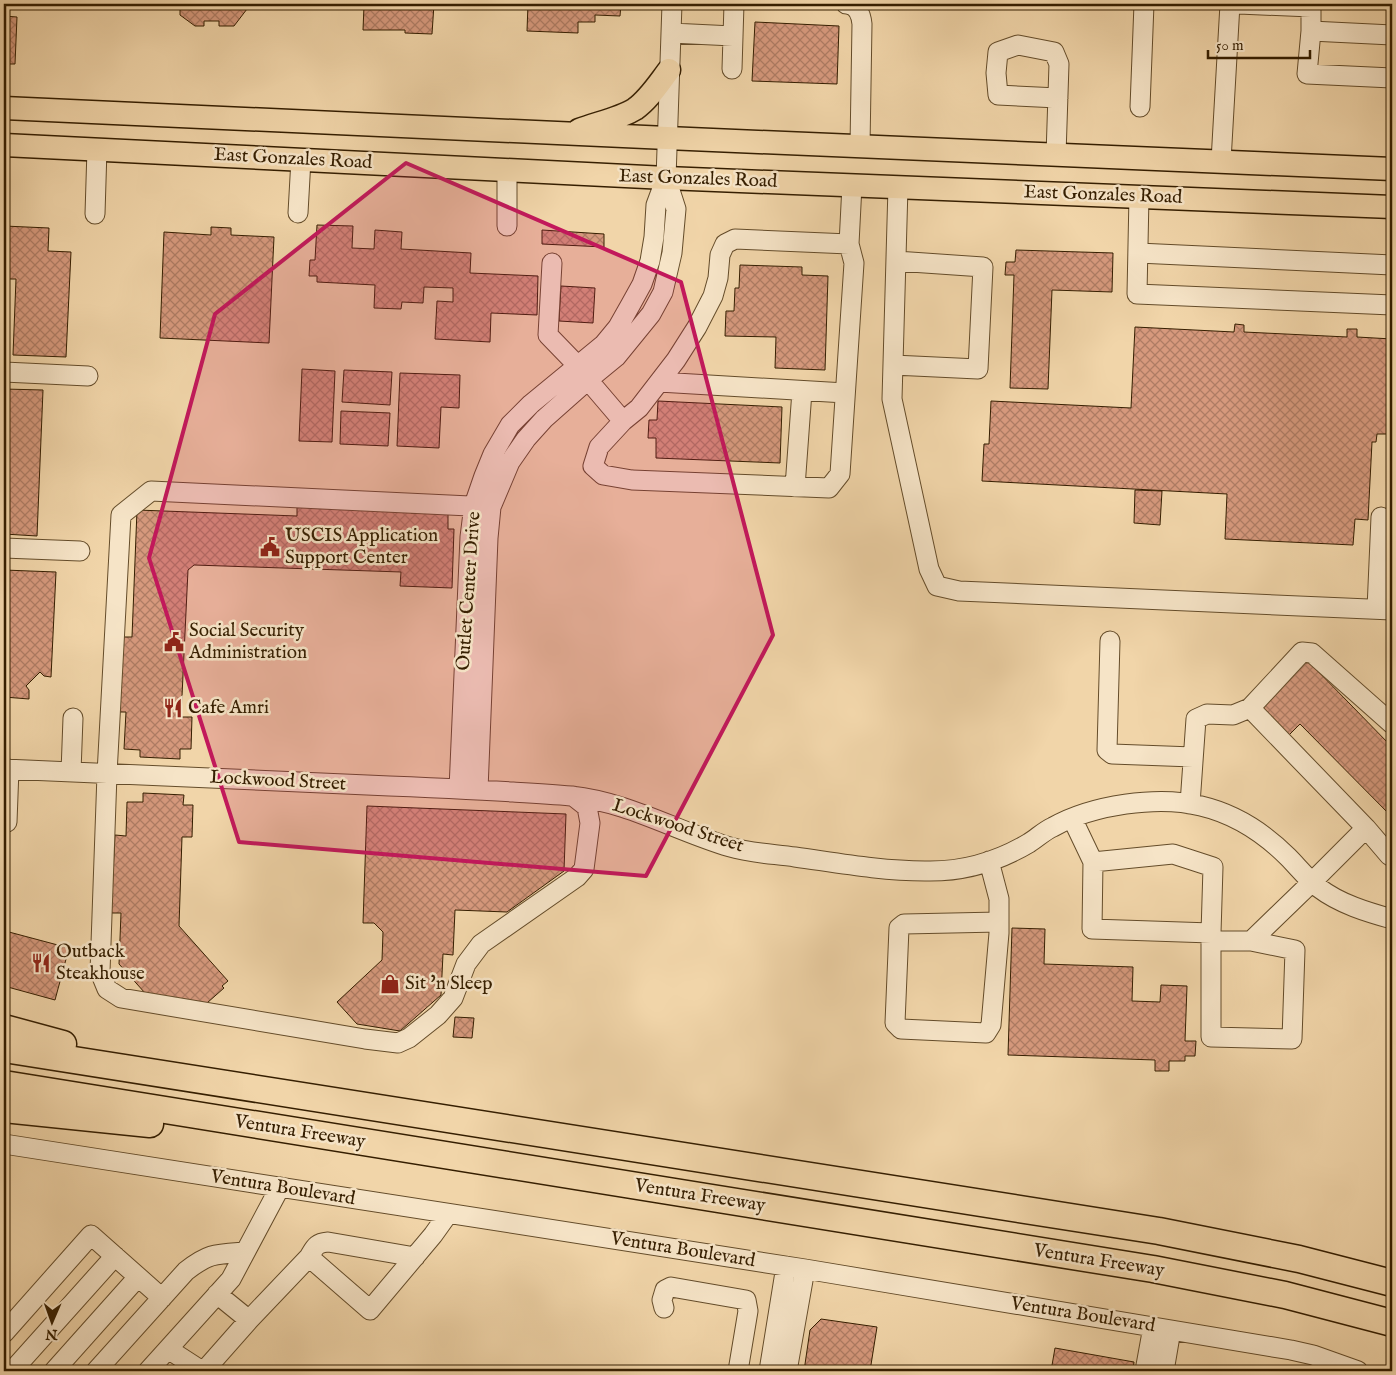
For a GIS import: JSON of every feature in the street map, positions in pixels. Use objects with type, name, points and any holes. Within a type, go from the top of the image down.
[{"type":"highway","points":[[4,1028],[184,1077]]},
{"type":"highway","name":"Ventura Freeway","points":[[4,1049],[1158,1230],[1299,1259],[1392,1283]]},
{"type":"highway","name":"Ventura Freeway","points":[[4,1084],[1153,1269],[1285,1295],[1392,1323]]},
{"type":"highway","points":[[4,1099],[184,1128]]},
{"type":"highway","points":[[4,1109],[409,1149]]},
{"type":"main road","points":[[568,134],[618,117],[635,109],[647,98],[669,70]]},
{"type":"main road","name":"East Gonzales Road","points":[[4,108],[1392,169]]},
{"type":"main road","name":"East Gonzales Road","points":[[4,145],[666,178],[1392,207]]},
{"type":"street","name":"Outlet Center Drive","points":[[478,790],[488,538],[483,506],[484,476],[493,454],[510,425],[531,404],[583,373],[618,327],[642,284],[650,261],[656,205],[666,178],[672,4]]},
{"type":"street","points":[[732,69],[734,4]]},
{"type":"street","points":[[846,4],[850,4],[857,9],[861,16],[862,24],[860,146]]},
{"type":"street","points":[[1140,107],[1144,4]]},
{"type":"street","points":[[1221,162],[1230,4]]},
{"type":"street","points":[[1239,4],[1311,6],[1311,32],[1307,74],[1392,78]]},
{"type":"street","points":[[1311,32],[1392,35]]},
{"type":"street","points":[[671,33],[733,36]]},
{"type":"street","points":[[1056,155],[1058,98]]},
{"type":"street","points":[[95,214],[97,149]]},
{"type":"street","points":[[298,213],[301,160]]},
{"type":"street","points":[[507,170],[507,226]]},
{"type":"street","points":[[849,244],[735,239],[725,244],[720,256],[718,278],[709,304],[697,327],[676,360],[639,408],[623,421],[599,447],[593,466],[603,475],[632,480],[829,488],[840,474],[854,263],[849,244],[852,185]]},
{"type":"street","points":[[898,187],[892,399],[929,570],[937,586],[959,591],[1385,609],[1381,517]]},
{"type":"street","points":[[1139,196],[1137,294],[1392,305]]},
{"type":"street","points":[[1138,253],[1392,265]]},
{"type":"street","points":[[893,366],[978,369],[984,267],[896,261]]},
{"type":"street","points":[[552,263],[548,336],[583,373],[623,421]]},
{"type":"street","points":[[4,372],[88,376]]},
{"type":"street","points":[[659,382],[845,393]]},
{"type":"street","points":[[795,487],[802,391]]},
{"type":"street","points":[[483,506],[151,491],[121,516],[107,774],[100,972],[107,989],[121,998],[398,1043],[409,1038],[438,1014],[453,998],[466,964],[481,944],[577,877],[584,869],[590,823],[587,806],[573,796]]},
{"type":"street","name":"Outlet Center Drive","points":[[459,789],[470,537],[483,506]]},
{"type":"street","points":[[4,548],[80,551]]},
{"type":"street","points":[[1110,642],[1107,750],[1112,754],[1194,757]]},
{"type":"street","points":[[1190,804],[1196,719],[1207,714],[1233,715],[1250,708],[1302,652],[1312,653],[1392,724]]},
{"type":"street","points":[[1250,708],[1392,857]]},
{"type":"street","points":[[71,772],[73,718]]},
{"type":"street","points":[[6,769],[7,822]]},
{"type":"street","name":"Lockwood Street","points":[[6,769],[459,789],[573,796],[614,804],[733,848],[879,868],[922,871],[947,871],[972,867],[1004,856],[1029,843],[1052,827],[1072,818],[1098,810],[1126,804],[1182,803],[1202,806],[1252,827],[1272,842],[1320,889],[1345,903],[1371,914],[1392,919]]},
{"type":"street","points":[[1072,818],[1093,862],[1092,929],[1211,937],[1250,940],[1295,950],[1292,1039],[1211,1037],[1211,937],[1213,867],[1173,854],[1093,862]]},
{"type":"street","points":[[1250,940],[1366,828]]},
{"type":"street","points":[[989,861],[999,899],[999,922],[991,1025],[986,1033],[901,1029],[895,1023],[899,928],[904,924],[999,922]]},
{"type":"street","name":"Ventura Boulevard","points":[[4,1144],[796,1268],[1162,1328],[1291,1350],[1313,1355],[1358,1371]]},
{"type":"street","points":[[148,1371],[231,1279],[280,1187]]},
{"type":"street","points":[[309,1257],[370,1310],[433,1235],[448,1214]]},
{"type":"street","points":[[4,1333],[91,1235],[162,1298]]},
{"type":"street","points":[[168,1349],[203,1371],[309,1257],[315,1246],[320,1242],[415,1257]]},
{"type":"street","points":[[96,1371],[186,1271],[201,1260],[216,1254],[245,1252]]},
{"type":"street","points":[[12,1371],[115,1256]]},
{"type":"street","points":[[769,1371],[796,1268]]},
{"type":"street","points":[[787,1371],[796,1268]]},
{"type":"street","points":[[54,1371],[138,1276]]},
{"type":"street","points":[[664,1308],[662,1300],[665,1290],[671,1287],[746,1300],[748,1311],[738,1371]]},
{"type":"street","points":[[217,1294],[249,1320]]},
{"type":"street","points":[[1146,1371],[1162,1328]]},
{"type":"street","points":[[1162,1328],[1164,1371]]},
{"type":"highlighted area","points":[[406,163],[681,282],[773,635],[646,876],[239,842],[149,558],[215,314]]},
{"type":"building","points":[[180,4],[247,4],[247,9],[234,26],[219,26],[219,21],[204,21],[204,26],[195,26],[180,15]]},
{"type":"building","points":[[370,4],[434,4],[432,34],[405,33],[405,30],[363,30],[364,6],[370,6]]},
{"type":"building","points":[[528,4],[621,4],[620,16],[595,15],[595,22],[578,22],[578,33],[527,31]]},
{"type":"building","points":[[4,16],[17,17],[15,64],[4,64]]},
{"type":"building","points":[[755,22],[839,26],[837,84],[752,81]]},
{"type":"building","points":[[317,225],[353,226],[352,248],[374,249],[375,230],[402,232],[401,249],[471,253],[470,273],[538,276],[537,315],[491,313],[490,342],[435,339],[437,301],[453,302],[453,288],[424,287],[423,303],[402,302],[401,309],[374,308],[375,285],[317,282],[317,276],[309,276],[310,260],[315,260]]},
{"type":"building","points":[[4,226],[49,228],[48,251],[71,252],[66,357],[13,355],[16,279],[4,279]]},
{"type":"building","points":[[211,227],[231,228],[231,235],[274,237],[269,343],[160,338],[164,232],[211,235]]},
{"type":"building","points":[[542,230],[604,234],[604,247],[542,244]]},
{"type":"building","points":[[1016,250],[1113,253],[1112,292],[1052,290],[1048,389],[1010,388],[1014,275],[1005,275],[1006,262],[1015,262]]},
{"type":"building","points":[[740,265],[802,267],[802,275],[828,276],[825,370],[775,368],[776,337],[725,336],[726,311],[734,311],[735,288],[739,288]]},
{"type":"building","points":[[561,286],[595,288],[593,323],[559,321]]},
{"type":"building","points":[[1235,324],[1244,325],[1244,332],[1347,337],[1347,329],[1357,329],[1357,337],[1392,339],[1392,434],[1377,434],[1376,442],[1372,442],[1368,520],[1355,519],[1353,545],[1225,539],[1227,494],[982,481],[984,444],[989,444],[991,401],[1131,408],[1135,327],[1234,332]]},
{"type":"building","points":[[302,369],[335,371],[332,442],[299,441]]},
{"type":"building","points":[[344,370],[392,372],[390,405],[342,402]]},
{"type":"building","points":[[400,373],[460,375],[459,408],[441,407],[439,448],[397,446]]},
{"type":"building","points":[[4,389],[43,390],[37,536],[4,534]]},
{"type":"building","points":[[658,401],[782,407],[780,463],[656,458],[656,438],[648,438],[649,420],[657,420]]},
{"type":"building","points":[[341,411],[390,413],[388,446],[340,444]]},
{"type":"building","points":[[1135,490],[1162,491],[1160,525],[1134,523]]},
{"type":"building","points":[[297,506],[411,510],[411,513],[448,514],[448,529],[454,529],[452,588],[400,586],[401,572],[194,565],[188,570],[181,717],[192,717],[191,749],[180,749],[180,759],[140,757],[140,750],[124,749],[126,712],[117,712],[120,637],[132,637],[137,510],[297,516]]},
{"type":"building","points":[[4,570],[56,572],[51,677],[44,676],[40,672],[26,686],[29,690],[29,699],[4,697],[4,640],[7,637],[4,633]]},
{"type":"building","points":[[1307,660],[1392,747],[1392,817],[1300,724],[1289,735],[1260,705]]},
{"type":"building","points":[[143,793],[184,795],[183,805],[193,805],[192,837],[182,837],[179,926],[228,981],[222,986],[224,988],[207,1003],[145,993],[119,964],[121,913],[111,913],[115,835],[126,836],[127,802],[143,802]]},
{"type":"building","points":[[367,806],[566,814],[564,871],[507,912],[455,910],[453,955],[443,954],[441,995],[400,1031],[357,1024],[337,1002],[382,960],[383,932],[374,923],[363,923]]},
{"type":"building","points":[[1012,928],[1045,929],[1044,964],[1133,967],[1132,1001],[1160,1002],[1161,985],[1187,986],[1185,1041],[1196,1041],[1195,1056],[1185,1056],[1185,1061],[1169,1061],[1169,1071],[1155,1071],[1155,1060],[1008,1055]]},
{"type":"building","points":[[9,932],[69,948],[55,1000],[4,986],[4,952]]},
{"type":"building","points":[[455,1017],[474,1018],[472,1038],[453,1037]]},
{"type":"building","points":[[821,1319],[877,1327],[870,1371],[804,1371],[810,1330]]},
{"type":"building","points":[[1055,1348],[1134,1362],[1133,1371],[1051,1371]]},
{"type":"place","name":"USCIS Application Support Center","points":[[270,547]]},
{"type":"place","name":"Social Security Administration","points":[[174,642]]},
{"type":"place","name":"Cafe Amri","points":[[173,708]]},
{"type":"place","name":"Outback Steakhouse","points":[[41,963]]},
{"type":"place","name":"Sit 'n Sleep","points":[[390,984]]}]
